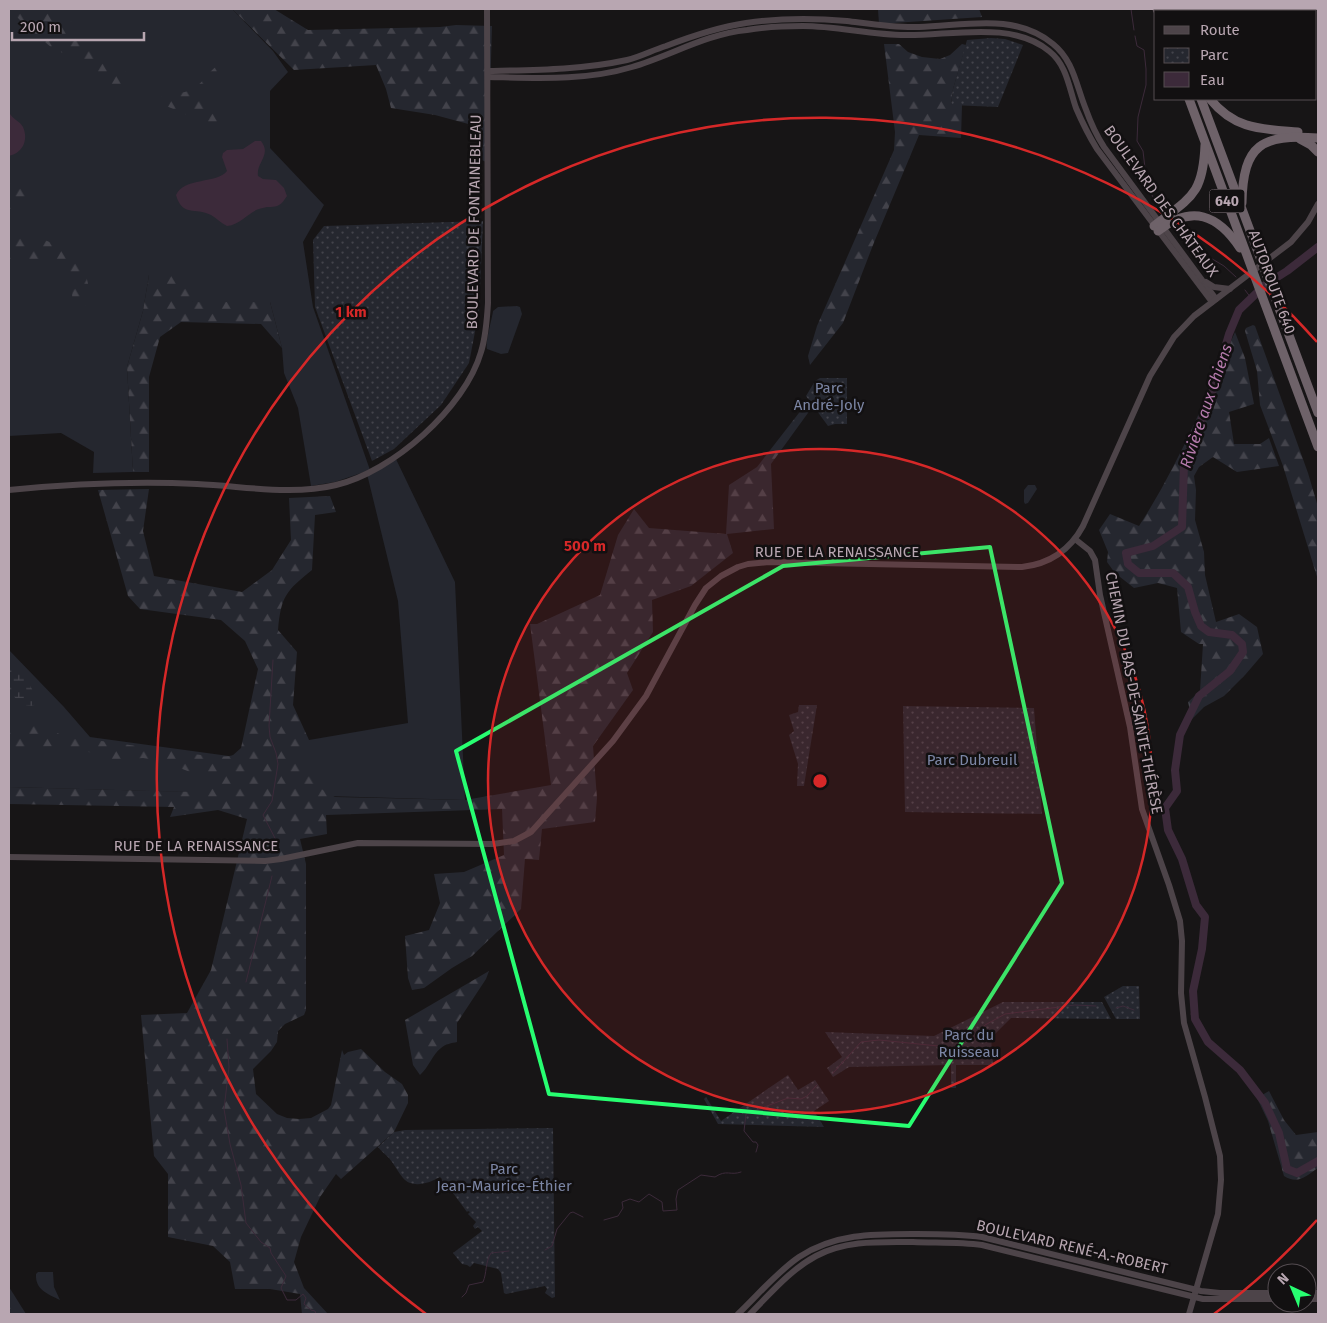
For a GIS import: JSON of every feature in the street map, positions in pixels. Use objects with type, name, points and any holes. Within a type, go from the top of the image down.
[{"type":"highway","name":"AUTOROUTE 640","points":[[1189,100],[1318,446]]},
{"type":"highway","name":"AUTOROUTE 640","points":[[1201,100],[1318,413]]},
{"type":"highway","points":[[1211,100],[1226,115],[1243,124],[1260,128],[1318,134]]},
{"type":"highway","points":[[1242,208],[1244,175],[1247,164],[1253,154],[1273,140],[1287,137],[1318,138]]},
{"type":"highway","points":[[1298,138],[1311,145],[1318,152]]},
{"type":"highway","points":[[1159,227],[1190,197],[1199,185],[1204,168],[1205,140]]},
{"type":"highway","points":[[1159,227],[1172,220],[1187,216],[1213,220],[1227,230],[1249,261]]},
{"type":"street","name":"BOULEVARD DE FONTAINEBLEAU","points":[[9,490],[68,485],[147,483],[199,484],[284,490],[336,485],[356,480],[370,473],[398,454],[429,429],[451,407],[468,381],[481,353],[486,330],[488,303],[487,9]]},
{"type":"street","name":"BOULEVARD DES CHÂTEAUX","points":[[488,74],[547,71],[629,60],[684,39],[716,30],[744,23],[781,19],[805,18],[906,27],[943,26],[975,22],[1006,24],[1044,38],[1064,54],[1073,70],[1085,108],[1099,139],[1159,227],[1200,276],[1214,301]]},
{"type":"street","name":"BOULEVARD DES CHÂTEAUX","points":[[488,74],[547,78],[584,76],[631,67],[709,38],[746,30],[804,26],[906,35],[980,32],[1007,34],[1036,43],[1049,51],[1059,61],[1065,73],[1079,116],[1093,143],[1214,301]]},
{"type":"street","points":[[1075,538],[1096,499],[1150,378],[1160,359],[1181,329],[1291,242],[1308,222],[1318,204]]},
{"type":"street","points":[[1200,276],[1212,286],[1230,289]]},
{"type":"street","name":"RUE DE LA RENAISSANCE","points":[[9,857],[265,861],[358,842],[493,844],[514,841],[525,837],[533,830],[622,731],[652,686],[697,601],[709,585],[727,572],[748,564],[768,562],[1022,567],[1049,560],[1064,550],[1075,538]]},
{"type":"street","name":"CHEMIN DU BAS-DE-SAINTE-THÉRÈSE","points":[[1075,538],[1090,551],[1095,560],[1099,592],[1130,727],[1142,809],[1169,883],[1180,921],[1183,1019],[1206,1097],[1219,1151],[1221,1192],[1214,1229],[1189,1314]]},
{"type":"street","name":"BOULEVARD RENÉ-A.-ROBERT","points":[[738,1314],[802,1255],[831,1241],[862,1235],[949,1234],[988,1238],[1195,1290],[1220,1293],[1267,1293]]},
{"type":"street","name":"BOULEVARD RENÉ-A.-ROBERT","points":[[750,1314],[794,1272],[816,1256],[838,1247],[870,1242],[957,1243],[988,1246],[1193,1297],[1210,1300],[1267,1299]]},
{"type":"highlighted area","points":[[990,547],[1062,883],[909,1126],[549,1094],[456,751],[783,566]]},
{"type":"green space","points":[[9,9],[232,9],[273,51],[288,72],[270,91],[270,148],[324,205],[303,242],[313,307],[370,470],[335,482],[311,486],[298,408],[284,373],[282,348],[270,302],[193,302],[149,275],[143,311],[127,367],[133,472],[93,473],[94,452],[61,433],[9,436]]},
{"type":"green space","points":[[16,9],[38,9],[63,17],[75,24],[104,57],[126,72],[127,87],[125,89],[111,90],[105,87],[78,60],[52,48],[25,25],[17,17]]},
{"type":"green space","points":[[232,9],[274,9],[308,30],[456,25],[492,26],[488,163],[482,160],[472,125],[435,115],[391,108],[386,89],[376,65],[294,70]]},
{"type":"green space","points":[[878,9],[979,9],[982,17],[879,24]]},
{"type":"green space","points":[[1005,39],[1023,45],[998,107],[951,105],[953,89],[967,40]]},
{"type":"green space","points":[[884,44],[899,44],[908,52],[922,57],[940,59],[950,55],[962,44],[966,45],[953,89],[951,105],[962,105],[961,138],[919,135],[843,323],[810,365],[808,356],[817,326],[894,150],[895,132]]},
{"type":"green space","points":[[217,66],[222,66],[226,70],[206,95],[223,110],[225,117],[220,125],[213,126],[157,102],[157,100],[165,95],[185,92],[194,88]]},
{"type":"green space","points":[[24,183],[31,191],[27,203],[9,210],[9,184]]},
{"type":"green space","points":[[483,221],[479,311],[469,363],[441,405],[394,449],[372,461],[315,307],[313,240],[324,226]]},
{"type":"green space","points":[[31,236],[71,251],[82,267],[89,288],[89,295],[84,308],[79,313],[72,308],[71,285],[62,271],[56,266],[33,261],[9,267],[9,241],[15,237]]},
{"type":"green space","points":[[179,273],[193,302],[270,302],[282,348],[261,324],[181,322],[160,337],[149,377],[149,472],[133,472],[127,367],[143,311],[149,275]]},
{"type":"green space","points":[[498,307],[520,307],[522,314],[508,353],[501,354],[487,349],[493,311]]},
{"type":"green space","points":[[1255,326],[1308,473],[1318,507],[1318,580],[1283,466],[1260,405],[1257,371],[1245,331],[1246,328]]},
{"type":"green space","points":[[1235,332],[1245,358],[1254,404],[1229,412],[1234,444],[1260,444],[1269,438],[1279,466],[1237,472],[1213,457],[1199,467],[1194,476],[1196,490],[1195,520],[1204,552],[1205,575],[1216,622],[1239,614],[1257,627],[1263,654],[1224,696],[1204,707],[1192,719],[1188,702],[1200,691],[1203,644],[1199,644],[1181,632],[1177,588],[1158,583],[1134,588],[1115,573],[1107,562],[1108,552],[1099,530],[1110,514],[1139,526],[1179,456]]},
{"type":"green space","name":"Parc André-Joly","points":[[820,378],[847,378],[847,424],[828,426],[806,396],[815,381]]},
{"type":"green space","points":[[809,400],[813,406],[771,464],[774,529],[727,534],[733,553],[691,586],[652,600],[653,632],[627,673],[633,690],[593,746],[597,798],[595,822],[542,829],[539,860],[525,859],[521,909],[472,956],[424,988],[412,990],[408,978],[405,936],[429,930],[440,903],[434,874],[464,872],[504,855],[502,809],[326,815],[327,834],[300,839],[306,864],[306,1010],[304,1015],[285,1024],[278,1031],[277,1042],[253,1069],[256,1094],[277,1114],[287,1118],[311,1118],[328,1109],[331,1105],[342,1050],[344,1055],[361,1049],[385,1072],[402,1084],[408,1095],[408,1103],[394,1132],[341,1179],[336,1174],[320,1197],[301,1237],[294,1262],[304,1288],[328,1314],[302,1314],[300,1294],[270,1289],[235,1289],[230,1262],[213,1246],[168,1237],[168,1174],[154,1156],[141,1015],[187,1013],[211,970],[247,819],[218,810],[170,817],[174,807],[9,804],[9,787],[194,792],[208,789],[213,782],[167,763],[143,758],[112,761],[96,754],[66,746],[36,747],[9,751],[9,728],[18,725],[34,725],[75,739],[87,739],[215,757],[232,756],[241,748],[258,669],[245,641],[221,620],[140,609],[128,596],[98,490],[149,489],[143,531],[154,576],[242,592],[272,570],[291,540],[289,498],[330,496],[336,512],[315,515],[312,570],[296,583],[286,595],[281,609],[278,630],[297,652],[293,705],[309,740],[303,761],[307,773],[318,787],[335,797],[465,800],[551,785],[530,624],[537,624],[600,595],[618,535],[634,509],[649,528],[726,534],[729,485],[757,467]]},
{"type":"green space","points":[[395,457],[455,582],[465,800],[9,787],[9,650],[90,737],[229,756],[408,723],[398,601],[367,474]]},
{"type":"green space","points":[[1028,485],[1035,485],[1037,489],[1028,503],[1025,504],[1024,490]]},
{"type":"green space","points":[[9,663],[23,674],[37,700],[35,705],[26,706],[17,700],[9,690]]},
{"type":"green space","points":[[799,705],[817,705],[804,786],[797,786],[798,764],[789,735],[794,731],[789,715],[798,712]]},
{"type":"green space","name":"Parc Dubreuil","points":[[903,706],[1034,708],[1042,814],[905,812]]},
{"type":"green space","points":[[489,971],[486,979],[457,1023],[457,1042],[441,1048],[420,1075],[413,1065],[405,1020]]},
{"type":"green space","points":[[1123,986],[1139,986],[1140,1019],[1116,1019],[1104,997]]},
{"type":"green space","name":"Parc du Ruisseau","points":[[1003,1002],[1102,1002],[1111,1019],[1011,1018],[991,1038],[993,1065],[956,1065],[956,1088],[951,1088],[951,1065],[849,1067],[833,1077],[827,1068],[842,1057],[825,1032],[934,1036]]},
{"type":"green space","points":[[788,1075],[798,1090],[815,1080],[829,1101],[814,1111],[824,1127],[718,1124],[704,1099],[706,1097],[721,1121]]},
{"type":"green space","points":[[1269,1091],[1284,1120],[1296,1135],[1318,1132],[1318,1168],[1298,1180],[1289,1179],[1284,1176],[1268,1121],[1257,1098]]},
{"type":"green space","name":"Parc Jean-Maurice-Éthier","points":[[553,1128],[555,1297],[552,1298],[545,1293],[547,1289],[545,1286],[506,1294],[504,1293],[501,1273],[498,1269],[474,1263],[470,1267],[462,1264],[453,1253],[482,1231],[478,1227],[475,1229],[473,1226],[476,1222],[468,1214],[470,1212],[467,1212],[453,1193],[440,1188],[438,1184],[442,1179],[440,1177],[421,1184],[411,1183],[401,1176],[389,1158],[378,1147],[394,1132],[405,1130]]},
{"type":"green space","points":[[38,1272],[53,1272],[54,1287],[60,1300],[40,1288],[36,1279]]},
{"type":"green space","points":[[9,1287],[26,1314],[9,1314]]},
{"type":"water","points":[[9,112],[22,125],[25,132],[25,142],[18,152],[9,156]]},
{"type":"water","points":[[255,141],[261,141],[265,150],[258,176],[263,179],[276,180],[284,188],[287,196],[282,203],[258,209],[237,223],[227,226],[211,215],[185,209],[182,206],[176,195],[180,189],[186,185],[222,175],[227,171],[222,157],[223,153],[227,150],[243,149]]},
{"type":"waterway","points":[[1131,9],[1134,30]]},
{"type":"waterway","points":[[1135,36],[1137,46],[1144,50],[1146,69],[1146,85],[1138,117],[1137,141],[1143,151],[1147,185],[1161,213]]},
{"type":"waterway","points":[[1172,228],[1178,233],[1193,237],[1209,257],[1224,266],[1236,277]]},
{"type":"waterway","name":"Rivière aux Chiens","points":[[1318,247],[1265,285],[1239,310],[1229,334],[1211,396],[1184,464],[1182,527],[1153,546],[1126,553],[1128,564],[1139,573],[1173,573],[1188,587],[1201,626],[1209,632],[1232,635],[1242,644],[1243,652],[1230,671],[1199,696],[1180,735],[1175,770],[1177,791],[1165,808],[1168,830],[1182,859],[1196,905],[1205,917],[1202,949],[1193,991],[1195,1019],[1208,1042],[1240,1070],[1265,1103],[1279,1133],[1287,1169],[1297,1173],[1318,1161]]},
{"type":"waterway","points":[[1245,290],[1251,298]]},
{"type":"waterway","points":[[273,660],[269,726],[270,737],[278,764],[272,801],[263,815],[277,842]]},
{"type":"waterway","points":[[246,982],[272,876]]},
{"type":"waterway","points":[[833,1073],[861,1042],[879,1040],[958,1048],[977,1038],[985,1025],[1005,1014],[1075,1005],[1096,1006]]},
{"type":"waterway","points":[[1116,1008],[1123,1006],[1134,1010]]},
{"type":"waterway","points":[[227,1039],[229,1067],[224,1109],[230,1144],[241,1185],[246,1223],[261,1242],[270,1248],[271,1253],[286,1276],[281,1288],[287,1300],[296,1300],[303,1294],[306,1298],[304,1304],[315,1311],[316,1314]]},
{"type":"waterway","points":[[756,1152],[758,1145],[744,1131],[746,1114],[788,1098],[801,1099],[807,1096],[817,1085]]},
{"type":"waterway","points":[[604,1220],[618,1216],[623,1208],[622,1202],[630,1199],[639,1202],[649,1194],[662,1202],[663,1211],[677,1210],[676,1199],[678,1190],[701,1175],[715,1177],[723,1173],[741,1172]]},
{"type":"waterway","points":[[545,1250],[552,1246],[557,1229],[570,1213],[573,1212],[583,1217]]},
{"type":"waterway","points":[[462,1297],[469,1285],[483,1282],[491,1253],[509,1251]]}]
